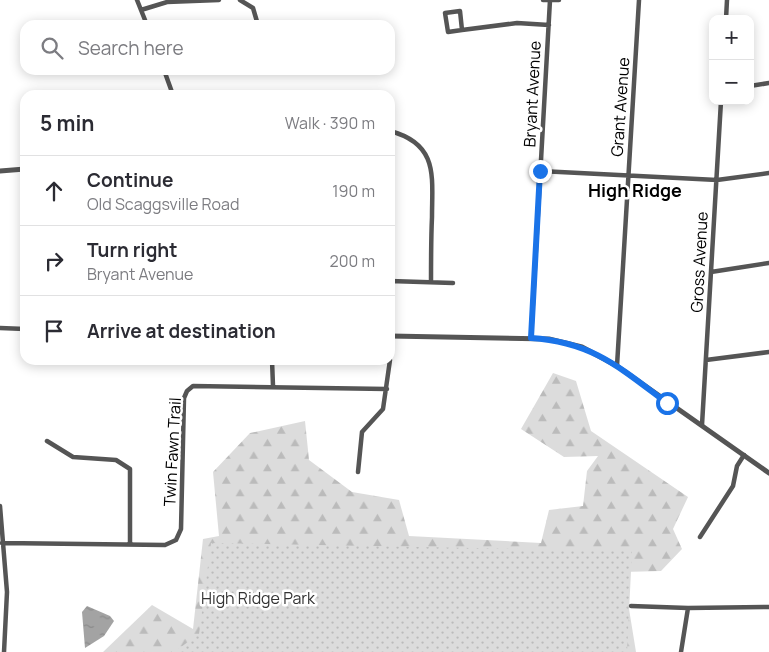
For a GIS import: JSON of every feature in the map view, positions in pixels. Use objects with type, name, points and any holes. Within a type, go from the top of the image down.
[{"type":"street","points":[[137,0],[145,20]]},
{"type":"street","points":[[141,10],[167,2],[219,0]]},
{"type":"street","points":[[240,0],[253,8],[257,20]]},
{"type":"street","points":[[543,0],[559,0]]},
{"type":"street","name":"Bryant Avenue","points":[[531,338],[550,0]]},
{"type":"street","name":"Grant Avenue","points":[[617,366],[639,0]]},
{"type":"street","points":[[726,15],[727,0]]},
{"type":"street","points":[[462,30],[460,11],[445,12],[448,32],[517,24],[548,25]]},
{"type":"street","points":[[166,75],[171,90]]},
{"type":"street","points":[[754,85],[769,83]]},
{"type":"street","name":"Gross Avenue","points":[[702,425],[721,105]]},
{"type":"street","points":[[395,133],[407,137],[422,150],[433,173],[431,282]]},
{"type":"street","points":[[0,171],[20,169]]},
{"type":"street","points":[[540,171],[716,180],[769,173]]},
{"type":"street","points":[[711,272],[769,263]]},
{"type":"street","points":[[395,281],[453,283]]},
{"type":"street","points":[[0,328],[20,329]]},
{"type":"street","points":[[395,336],[531,338],[573,344],[593,351],[769,473]]},
{"type":"street","points":[[706,360],[769,352]]},
{"type":"street","points":[[272,365],[273,386]]},
{"type":"street","points":[[358,472],[362,432],[383,410],[389,365]]},
{"type":"street","name":"Twin Fawn Trail","points":[[2,543],[169,544],[176,540],[180,534],[184,398],[187,391],[198,386],[387,389]]},
{"type":"street","points":[[47,441],[72,458],[116,460],[130,470],[130,544]]},
{"type":"street","points":[[700,537],[733,486],[737,466],[744,455]]},
{"type":"street","points":[[0,506],[7,592],[4,652]]},
{"type":"street","points":[[631,606],[688,608],[769,607]]},
{"type":"street","points":[[681,652],[688,608]]},
{"type":"green space","points":[[553,373],[576,381],[591,431],[688,497],[673,529],[682,549],[661,571],[623,572],[636,652],[103,652],[152,605],[193,629],[203,539],[219,536],[213,472],[250,433],[305,421],[309,460],[352,492],[399,500],[409,536],[541,543],[549,510],[583,506],[587,471],[598,456],[564,457],[521,429]]},
{"type":"green space","name":"High Ridge Park","points":[[211,543],[632,551],[627,652],[174,652],[199,634]]},
{"type":"water","points":[[87,606],[110,616],[114,621],[104,636],[85,648],[82,612]]},
{"type":"district","name":"High Ridge","points":[[635,190]]},
{"type":"route","points":[[540,171],[531,338],[562,341],[593,351],[617,366],[667,403]]}]
